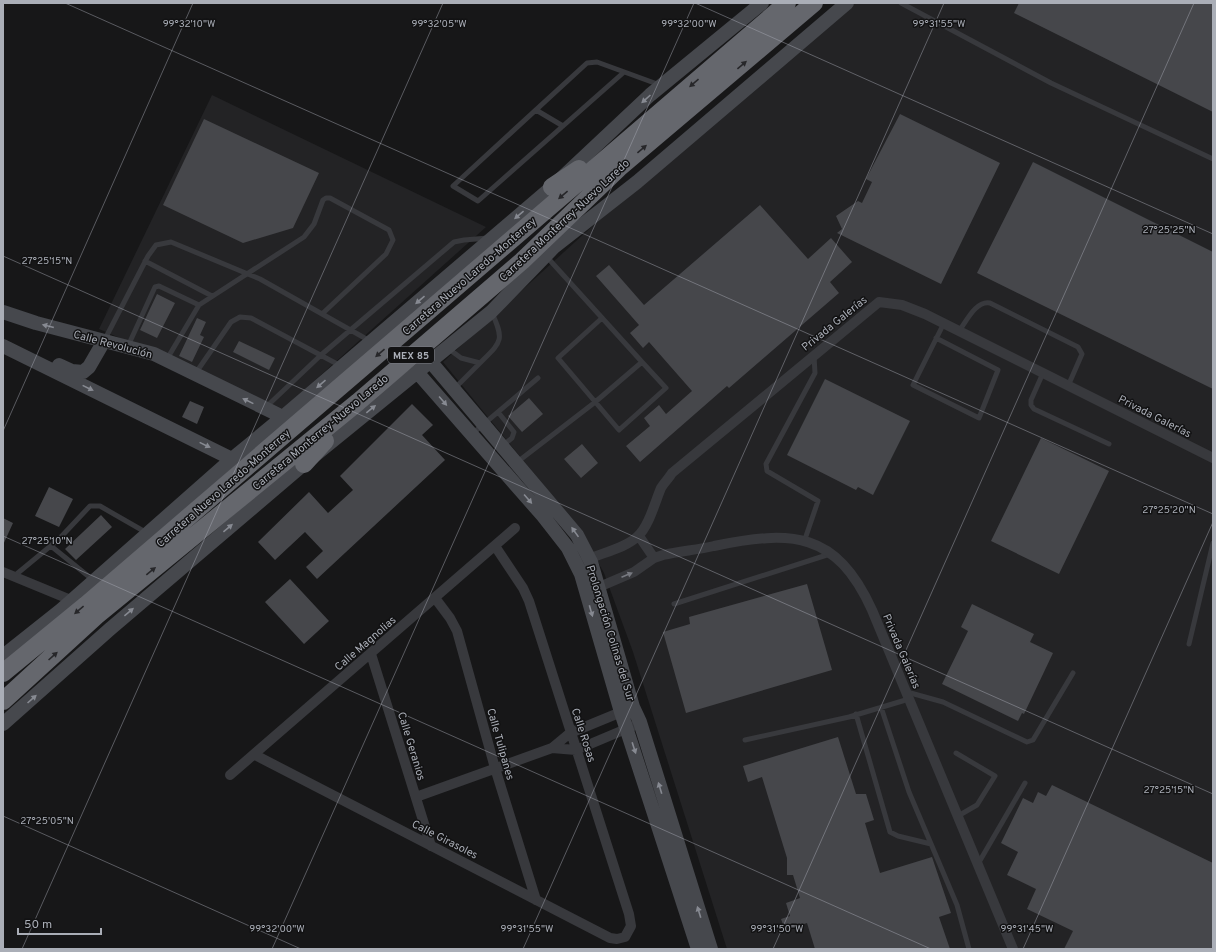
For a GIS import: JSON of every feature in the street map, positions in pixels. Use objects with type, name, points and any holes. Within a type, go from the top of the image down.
[{"type":"highway","name":"Carretera Nuevo Laredo-Monterrey","points":[[3,673],[110,584],[787,3]]},
{"type":"highway","name":"Carretera Monterrey-Nuevo Laredo","points":[[3,700],[96,616],[358,402],[431,338],[546,250],[620,168],[814,3]]},
{"type":"highway","points":[[552,187],[634,135]]},
{"type":"highway","points":[[431,338],[452,330],[529,271]]},
{"type":"highway","points":[[304,464],[354,411],[358,402]]},
{"type":"highway","points":[[3,664],[66,605]]},
{"type":"street","points":[[3,656],[66,605],[232,459],[552,187],[650,95],[663,86],[762,3]]},
{"type":"street","points":[[3,724],[110,629],[304,464],[491,312],[529,271],[546,250],[637,182],[848,3]]},
{"type":"street","name":"Privada Galerías","points":[[639,536],[653,509],[662,487],[672,473],[879,302],[902,305],[944,323],[1213,458]]},
{"type":"street","name":"Calle Revolución","points":[[3,312],[36,323],[154,354],[283,417]]},
{"type":"street","points":[[42,365],[48,362],[83,372],[89,367],[104,341]]},
{"type":"street","points":[[3,346],[232,459]]},
{"type":"street","name":"Prolongación Colinas del Sur","points":[[430,361],[517,462],[577,535],[588,558],[592,591],[627,709],[634,725],[697,943],[711,949]]},
{"type":"street","name":"Prolongación Colinas del Sur","points":[[417,372],[505,472],[568,548],[576,565],[592,591]]},
{"type":"street","name":"Calle Magnolias","points":[[230,775],[255,755],[515,528]]},
{"type":"street","points":[[576,565],[588,558],[628,543],[639,536],[654,558]]},
{"type":"street","name":"Privada Galerías","points":[[592,591],[634,572],[654,558],[674,552],[772,537],[804,542],[831,554],[848,568],[864,593],[1013,949]]},
{"type":"street","name":"Calle Rosas","points":[[496,546],[523,588],[529,601],[629,914],[631,926],[625,936]]},
{"type":"street","points":[[3,572],[66,605]]},
{"type":"street","name":"Calle Tulipanes","points":[[435,598],[450,618],[456,631],[536,900]]},
{"type":"street","name":"Calle Geranios","points":[[371,654],[431,846]]},
{"type":"street","points":[[416,797],[552,748],[570,733],[627,709]]},
{"type":"street","points":[[552,748],[576,750],[634,725]]},
{"type":"street","name":"Calle Girasoles","points":[[255,755],[610,938],[617,939],[625,936]]},
{"type":"lane","points":[[901,3],[908,4],[1051,83],[1213,159]]},
{"type":"lane","points":[[623,73],[478,201],[453,186],[587,62],[597,62],[623,73],[663,86]]},
{"type":"lane","points":[[536,110],[563,126]]},
{"type":"lane","points":[[167,360],[199,305],[304,237],[314,224],[323,200],[330,198],[389,230],[393,240],[386,254],[322,314]]},
{"type":"lane","points":[[264,409],[321,355],[454,242],[492,238]]},
{"type":"lane","points":[[104,341],[145,261],[156,245],[171,242],[260,279],[371,342]]},
{"type":"lane","points":[[546,250],[602,318],[666,388],[618,430],[558,358],[602,318]]},
{"type":"lane","points":[[145,261],[212,296]]},
{"type":"lane","points":[[127,347],[155,287],[159,286],[199,305]]},
{"type":"lane","points":[[959,331],[979,304],[984,302],[990,303],[1078,347],[1082,354],[1068,386]]},
{"type":"lane","points":[[454,389],[497,346],[500,338],[500,332],[491,312]]},
{"type":"lane","points":[[195,374],[231,322],[240,317],[251,318],[342,366]]},
{"type":"lane","points":[[936,338],[998,370],[979,418],[913,385],[936,338],[944,323]]},
{"type":"lane","points":[[447,348],[461,358],[480,363]]},
{"type":"lane","points":[[804,542],[818,501],[767,471],[766,464],[815,373],[814,355]]},
{"type":"lane","points":[[505,472],[594,403],[642,362]]},
{"type":"lane","points":[[1043,373],[1031,400],[1031,405],[1034,409],[1109,444]]},
{"type":"lane","points":[[472,434],[538,378]]},
{"type":"lane","points":[[490,455],[512,438],[514,432],[498,412]]},
{"type":"lane","points":[[13,577],[51,546],[90,506],[100,506],[148,533]]},
{"type":"lane","points":[[1189,644],[1213,543]]},
{"type":"lane","points":[[51,546],[93,580]]},
{"type":"lane","points":[[674,604],[831,554]]},
{"type":"lane","points":[[745,740],[856,714],[881,707],[907,695],[944,702],[1027,742],[1033,740],[1073,673]]},
{"type":"lane","points":[[881,707],[909,792],[958,905],[969,949]]},
{"type":"lane","points":[[856,714],[890,832],[898,836],[931,844]]},
{"type":"lane","points":[[956,753],[995,776],[977,805],[958,816]]},
{"type":"lane","points":[[978,865],[1025,783]]},
{"type":"shaded area","points":[[838,3],[1213,3],[1213,949],[727,949],[633,652],[604,573],[580,530],[443,362]]},
{"type":"shaded area","points":[[212,95],[486,227],[283,409],[99,329]]},
{"type":"building","points":[[1019,3],[1213,3],[1213,112],[1014,13]]},
{"type":"building","points":[[900,114],[1000,163],[941,284],[837,233],[842,229],[836,216],[858,201],[862,203],[872,182],[866,179]]},
{"type":"building","points":[[204,119],[319,173],[293,228],[243,243],[163,205]]},
{"type":"building","points":[[1033,162],[1213,252],[1213,389],[977,273]]},
{"type":"building","points":[[760,205],[808,259],[831,238],[852,262],[830,282],[839,293],[729,388],[727,386],[640,462],[626,446],[650,426],[644,418],[659,405],[666,414],[692,391],[649,342],[643,348],[630,333],[639,325],[596,276],[609,265],[644,305]]},
{"type":"building","points":[[157,294],[175,303],[157,338],[140,330]]},
{"type":"building","points":[[197,318],[206,322],[200,335],[204,337],[192,362],[179,356]]},
{"type":"building","points":[[239,341],[275,358],[269,370],[233,352]]},
{"type":"building","points":[[825,379],[910,421],[873,495],[858,487],[856,490],[787,455]]},
{"type":"building","points":[[529,398],[543,414],[522,432],[508,416]]},
{"type":"building","points":[[190,401],[204,407],[197,424],[182,417]]},
{"type":"building","points":[[412,404],[433,425],[422,435],[445,460],[317,579],[306,567],[323,551],[305,532],[275,560],[258,542],[309,492],[328,513],[353,490],[340,476]]},
{"type":"building","points":[[1041,438],[1109,471],[1059,574],[991,541]]},
{"type":"building","points":[[582,444],[598,463],[581,478],[564,459]]},
{"type":"building","points":[[49,487],[73,499],[59,527],[35,516]]},
{"type":"building","points":[[101,515],[112,527],[76,560],[65,549]]},
{"type":"building","points":[[3,518],[13,523],[3,545]]},
{"type":"building","points":[[290,579],[329,621],[304,644],[265,602]]},
{"type":"building","points":[[807,584],[832,670],[686,713],[663,632],[690,624],[689,617]]},
{"type":"building","points":[[972,604],[1034,634],[1030,642],[1053,653],[1024,714],[1022,713],[1018,721],[942,684],[968,631],[961,627]]},
{"type":"building","points":[[838,737],[856,794],[866,794],[874,820],[865,823],[880,873],[932,857],[951,913],[939,917],[950,949],[815,949],[807,923],[785,930],[781,919],[790,916],[786,903],[800,898],[793,875],[787,875],[787,858],[762,777],[748,782],[743,766]]},
{"type":"building","points":[[1052,785],[1213,863],[1213,949],[1064,949],[1073,931],[1027,909],[1036,889],[1007,875],[1018,852],[1001,843],[1023,798],[1033,803],[1038,792],[1046,796]]}]
